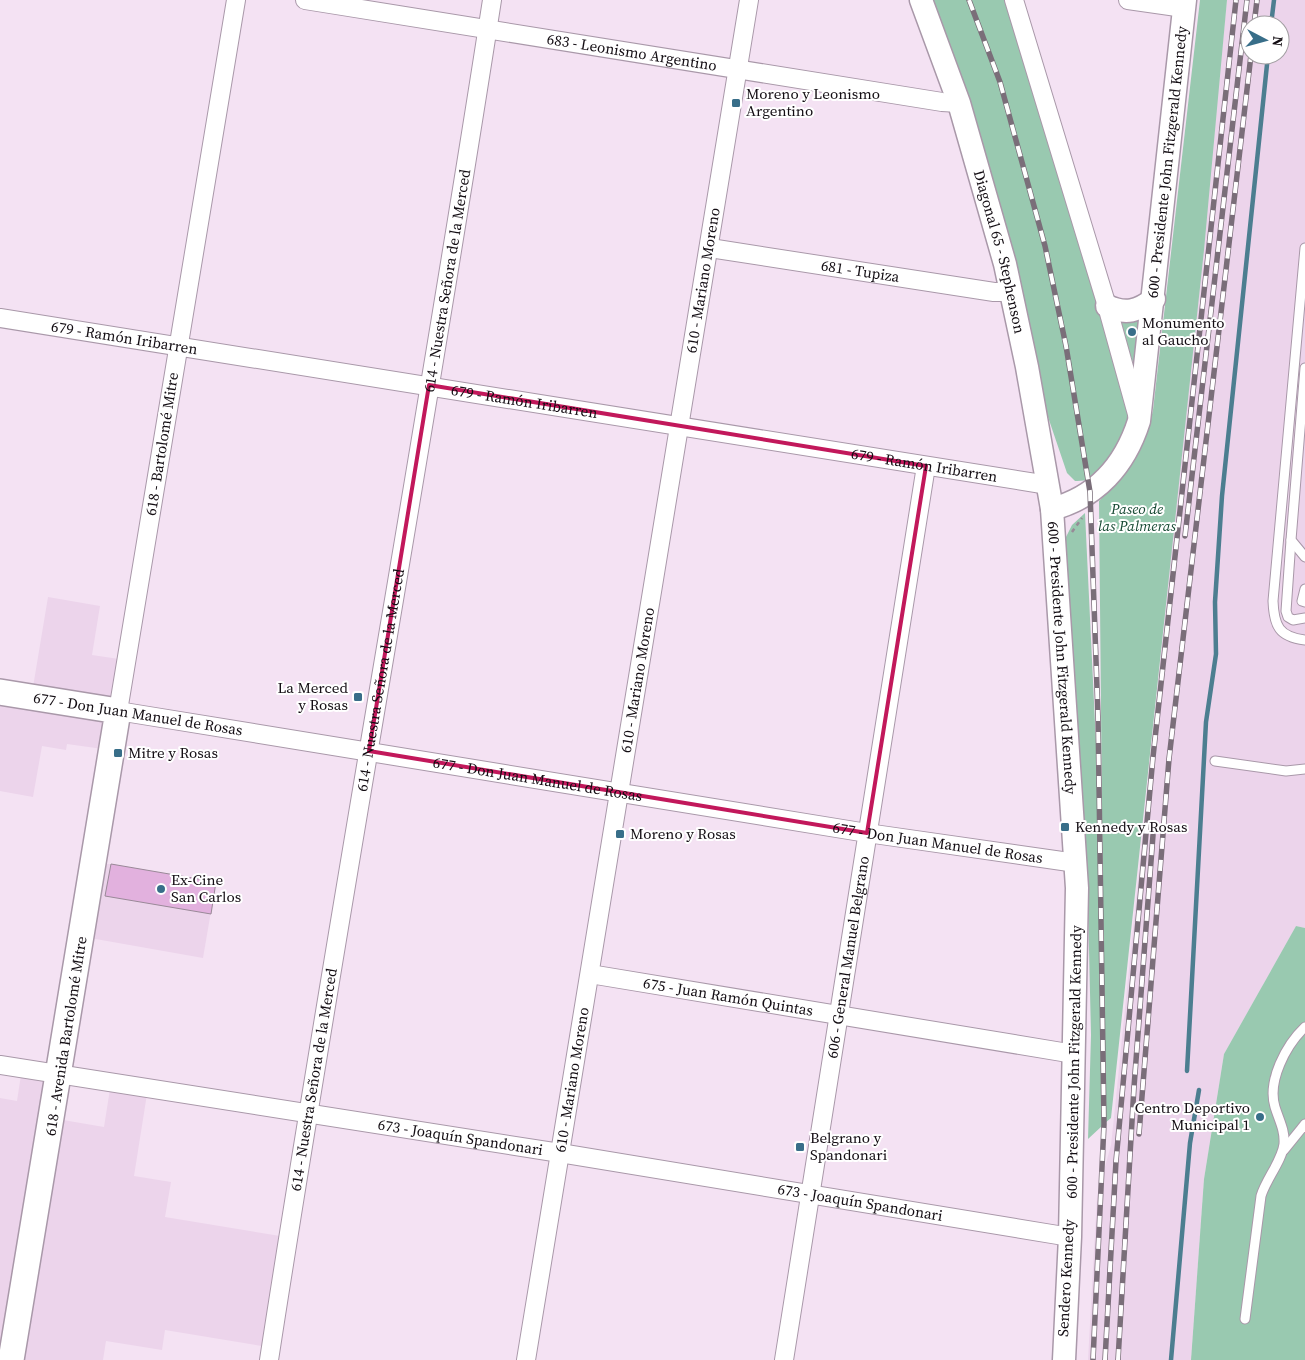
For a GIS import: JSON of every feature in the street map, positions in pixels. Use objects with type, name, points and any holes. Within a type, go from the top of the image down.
[{"type":"main road","name":"677 - Don Juan Manuel de Rosas","points":[[0,692],[118,711]]},
{"type":"main road","name":"618 - Avenida Bartolomé Mitre","points":[[11,1360],[60,1075],[118,711]]},
{"type":"street","name":"618 - Bartolomé Mitre","points":[[118,711],[236,0]]},
{"type":"street","name":"683 - Leonismo Argentino","points":[[304,0],[738,70],[942,102],[959,103]]},
{"type":"street","name":"614 - Nuestra Señora de la Merced","points":[[269,1360],[307,1114],[369,751],[492,0]]},
{"type":"street","name":"610 - Mariano Moreno","points":[[526,1360],[678,427],[710,248],[749,0]]},
{"type":"street","name":"Diagonal 65 - Stephenson","points":[[921,0],[959,103],[1012,292],[1052,509]]},
{"type":"street","points":[[1014,0],[1140,421]]},
{"type":"street","points":[[1128,0],[1184,4]]},
{"type":"street","name":"600 - Presidente John Fitzgerald Kennedy","points":[[1064,1360],[1070,1237],[1076,863],[1052,509],[1073,503],[1102,482],[1125,456],[1133,443],[1140,421],[1184,4]]},
{"type":"street","name":"681 - Tupiza","points":[[710,248],[994,292],[1012,292]]},
{"type":"street","points":[[1107,306],[1120,312],[1133,311],[1154,299]]},
{"type":"street","name":"679 - Ramón Iribarren","points":[[0,318],[1048,485]]},
{"type":"street","name":"606 - General Manuel Belgrano","points":[[784,1360],[866,833],[926,466]]},
{"type":"street","name":"677 - Don Juan Manuel de Rosas","points":[[118,711],[866,833],[1076,863]]},
{"type":"street","name":"675 - Juan Ramón Quintas","points":[[590,974],[1074,1054]]},
{"type":"street","name":"673 - Joaquín Spandonari","points":[[0,1065],[560,1153],[1070,1237]]},
{"type":"lane","points":[[1305,248],[1273,601],[1274,617],[1280,629],[1291,637],[1305,640]]},
{"type":"lane","points":[[1305,368],[1286,612],[1288,617],[1294,620],[1305,618]]},
{"type":"lane","points":[[1291,540],[1305,557]]},
{"type":"lane","points":[[1305,589],[1302,601],[1305,602]]},
{"type":"lane","points":[[1215,761],[1286,771],[1305,769]]},
{"type":"lane","points":[[1282,1152],[1284,1129],[1273,1093],[1275,1078],[1284,1058],[1305,1027]]},
{"type":"lane","points":[[1245,1319],[1261,1196],[1265,1182],[1282,1152],[1305,1124]]},
{"type":"path","points":[[1069,541],[1072,532],[1085,515]]},
{"type":"highlighted area","points":[[429,385],[926,466],[867,833],[369,751]]},
{"type":"shaded area","points":[[1227,0],[1305,0],[1305,928],[1296,926],[1224,1054],[1204,1179],[1191,1360],[1088,1360],[1097,1196],[1111,1145]]},
{"type":"shaded area","points":[[48,597],[100,606],[92,655],[119,659],[114,693],[108,698],[33,687]]},
{"type":"shaded area","points":[[0,702],[102,719],[104,723],[103,749],[67,744],[66,750],[42,746],[33,797],[0,791]]},
{"type":"shaded area","points":[[103,863],[216,882],[203,958],[90,938]]},
{"type":"shaded area","points":[[21,1075],[44,1080],[47,1084],[0,1360],[0,1098],[17,1101]]},
{"type":"shaded area","points":[[110,1089],[147,1094],[134,1176],[171,1182],[165,1217],[280,1236],[262,1346],[165,1330],[162,1350],[106,1341],[103,1360],[23,1360],[63,1120],[104,1127]]},
{"type":"green space","points":[[927,0],[1005,0],[1073,217],[1130,417],[1109,463],[1096,477],[1075,481],[1067,473],[1047,414],[1020,293]]},
{"type":"green space","name":"Paseo de las Palmeras","points":[[1200,0],[1227,0],[1204,250],[1111,1118],[1105,1123],[1099,501],[1119,481],[1134,461],[1145,438],[1153,410]]},
{"type":"green space","points":[[1143,317],[1136,372],[1119,320]]},
{"type":"green space","name":"Paseo de las Palmeras","points":[[1085,513],[1099,807],[1102,1126],[1088,1139],[1091,1035],[1087,862],[1065,539],[1072,525]]},
{"type":"green space","name":"Centro Deportivo Municipal 1","points":[[1296,926],[1305,928],[1305,1360],[1191,1360],[1204,1179],[1224,1054]]},
{"type":"building","name":"Ex-Cine San Carlos","points":[[111,864],[216,882],[211,914],[105,896]]},
{"type":"waterway","points":[[1272,15],[1274,0]]},
{"type":"waterway","points":[[1187,1071],[1206,722],[1216,654],[1215,602],[1222,496],[1267,65]]},
{"type":"waterway","points":[[1171,1360],[1190,1143],[1199,1090]]},
{"type":"railway","points":[[969,0],[1000,82],[1045,246],[1066,346],[1090,492],[1098,716],[1104,1124],[1093,1360]]},
{"type":"railway","points":[[1105,1360],[1116,1161],[1153,757],[1236,0]]},
{"type":"railway","points":[[1185,536],[1247,0]]},
{"type":"railway","points":[[1255,15],[1257,0]]},
{"type":"railway","points":[[1139,1134],[1169,759],[1250,65]]},
{"type":"railway","points":[[1118,1360],[1134,1087],[1153,835]]},
{"type":"place","name":"Moreno y Leonismo Argentino","points":[[736,103]]},
{"type":"place","name":"Monumento al Gaucho","points":[[1132,332]]},
{"type":"place","name":"La Merced y Rosas","points":[[358,697]]},
{"type":"place","name":"Mitre y Rosas","points":[[118,753]]},
{"type":"place","name":"Kennedy y Rosas","points":[[1065,827]]},
{"type":"place","name":"Moreno y Rosas","points":[[620,834]]},
{"type":"place","name":"Ex-Cine San Carlos","points":[[161,889]]},
{"type":"place","name":"Centro Deportivo Municipal 1","points":[[1260,1117]]},
{"type":"place","name":"Belgrano y Spandonari","points":[[800,1147]]}]
